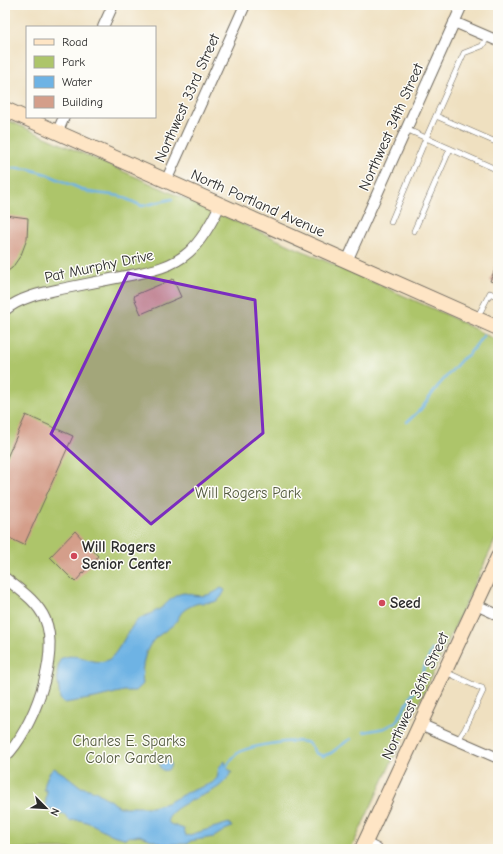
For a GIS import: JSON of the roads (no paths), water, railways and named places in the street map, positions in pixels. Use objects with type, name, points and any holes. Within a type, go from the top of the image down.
[{"type":"main road","name":"North Portland Avenue","points":[[5,109],[498,328]]},
{"type":"main road","name":"Northwest 36th Street","points":[[368,847],[420,724],[498,557]]},
{"type":"street","points":[[103,26],[113,5]]},
{"type":"street","name":"Northwest 33rd Street","points":[[166,181],[245,5]]},
{"type":"street","name":"Northwest 34th Street","points":[[347,261],[462,5]]},
{"type":"street","points":[[454,22],[498,42]]},
{"type":"street","points":[[57,132],[64,118]]},
{"type":"street","name":"Pat Murphy Drive","points":[[5,310],[37,294],[149,271],[171,264],[188,253],[200,240],[220,204]]},
{"type":"street","points":[[5,578],[28,596],[42,613],[48,627],[50,646],[48,665],[37,703],[20,739],[5,757]]},
{"type":"street","points":[[476,605],[498,615]]},
{"type":"street","points":[[420,724],[498,758]]},
{"type":"lane","points":[[391,222],[464,53],[482,46],[488,37]]},
{"type":"lane","points":[[436,116],[498,143]]},
{"type":"lane","points":[[406,129],[498,170]]},
{"type":"lane","points":[[414,232],[450,149]]},
{"type":"lane","points":[[477,319],[490,293],[498,297]]},
{"type":"lane","points":[[445,671],[478,686],[483,691],[465,729],[458,740]]},
{"type":"water","points":[[221,588],[225,590],[218,600],[214,602],[196,604],[187,608],[173,625],[153,641],[144,658],[143,684],[136,691],[124,691],[65,703],[60,699],[57,673],[60,659],[73,656],[99,662],[105,661],[114,655],[130,629],[139,619],[158,610],[180,594],[185,593],[204,596]]},
{"type":"water","points":[[163,760],[167,760],[169,761],[169,769],[163,770],[160,767],[160,763]]},
{"type":"water","points":[[225,761],[226,767],[232,772],[225,781],[212,791],[180,806],[169,816],[168,821],[170,824],[184,829],[186,836],[229,823],[232,827],[214,837],[190,841],[188,844],[162,844],[139,835],[130,836],[125,839],[81,820],[70,821],[65,815],[45,808],[47,790],[44,790],[45,784],[48,775],[54,768],[81,787],[95,791],[120,807],[152,807],[167,803],[186,793],[212,783],[217,778],[219,767]]},
{"type":"waterway","points":[[5,169],[29,169],[46,174],[88,192],[120,196],[142,206],[172,199]]},
{"type":"waterway","points":[[407,422],[421,409],[438,386],[462,359],[469,354],[484,335]]},
{"type":"waterway","points":[[364,732],[385,728],[396,722],[420,681],[432,650],[440,651]]},
{"type":"waterway","points":[[226,767],[238,753],[243,750],[262,745],[295,741],[303,742],[308,743],[315,753],[323,756],[331,753],[351,739]]},
{"type":"place","name":"Will Rogers Senior Center","points":[[74,556]]},
{"type":"place","name":"Seed","points":[[382,603]]},
{"type":"park label","name":"Will Rogers Park","points":[[248,493]]},
{"type":"park label","name":"Charles E. Sparks Color Garden","points":[[129,750]]}]
